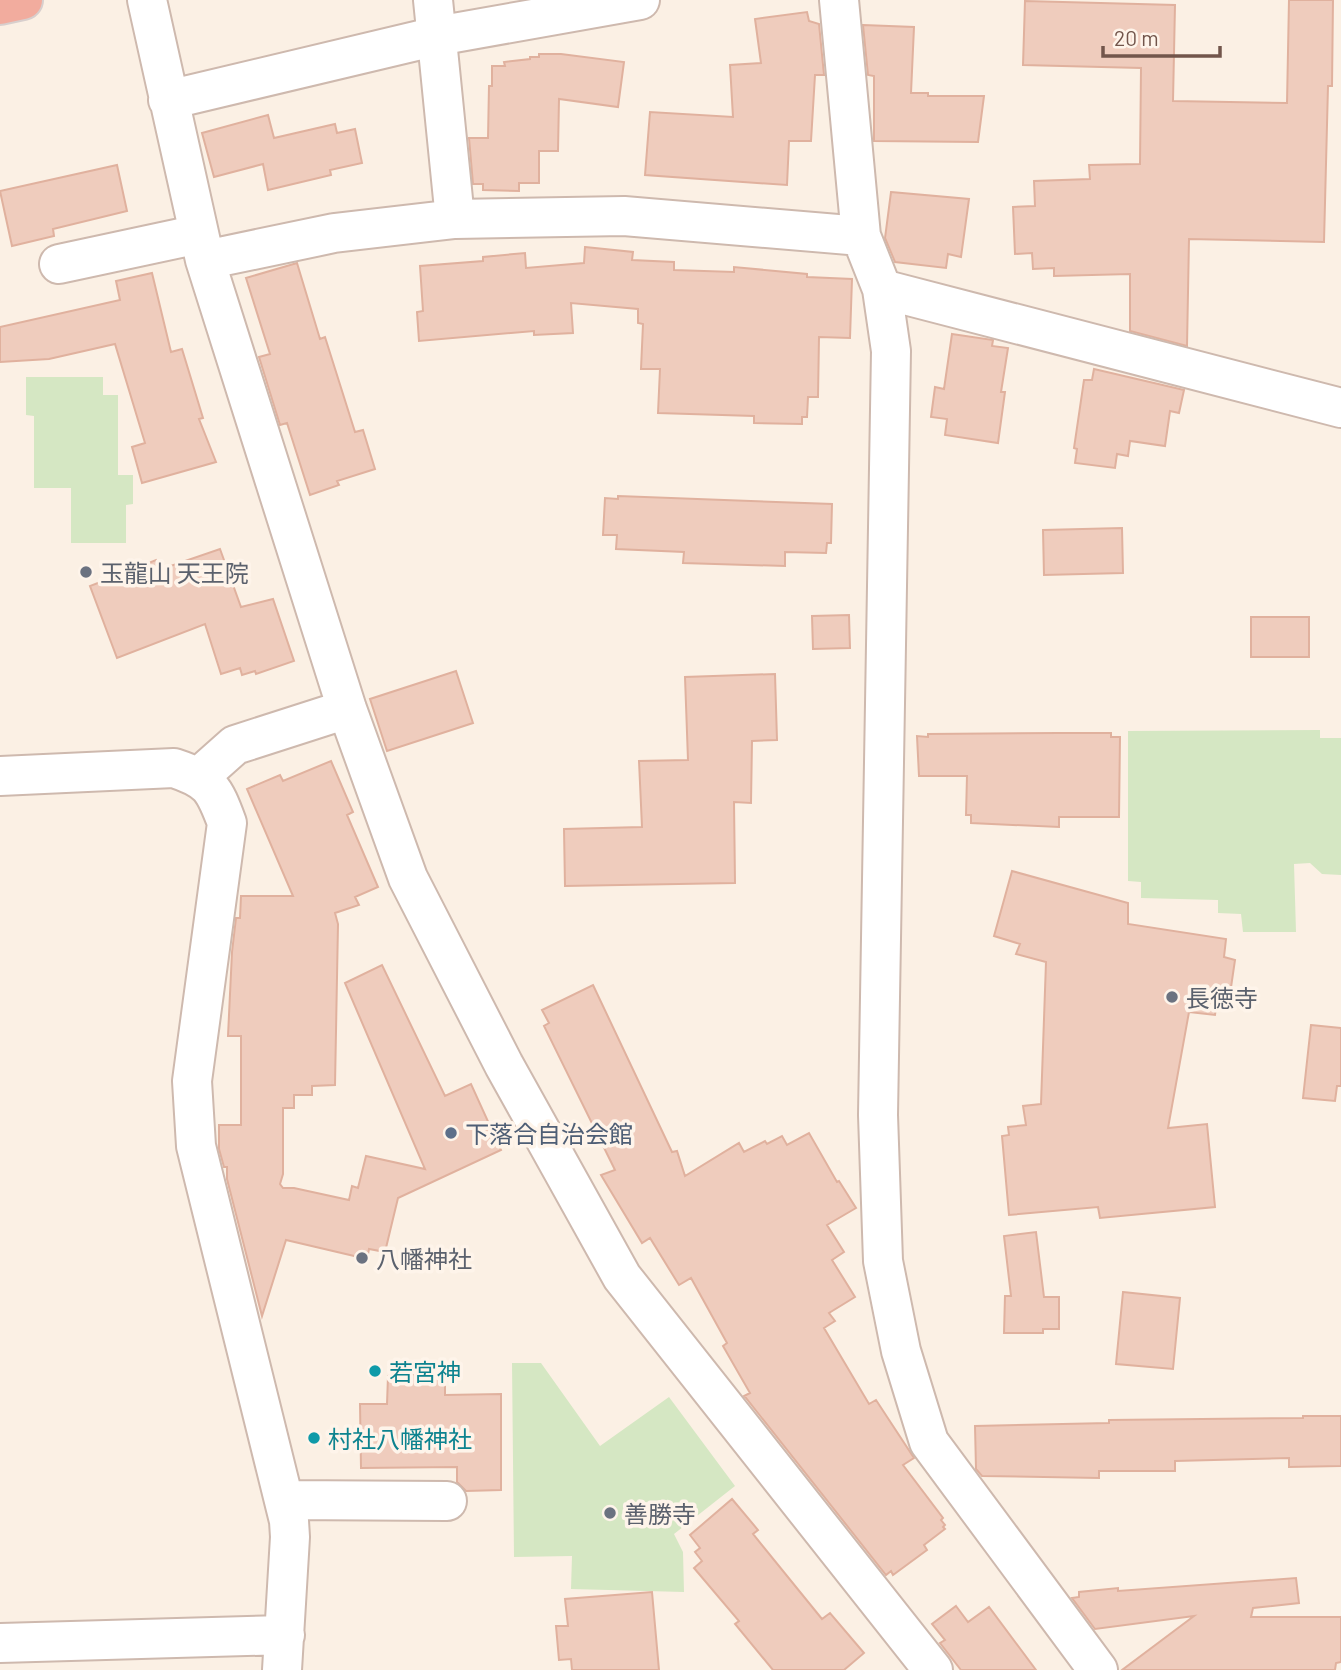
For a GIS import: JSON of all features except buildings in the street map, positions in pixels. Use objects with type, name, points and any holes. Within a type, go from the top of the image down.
[{"type":"highway","points":[[0,5],[23,0]]},
{"type":"street","points":[[147,0],[202,247],[347,709],[408,878],[504,1065],[622,1277],[933,1670]]},
{"type":"street","points":[[169,100],[435,18],[640,0]]},
{"type":"street","points":[[839,0],[861,236],[882,289],[891,351],[878,1115],[883,1261],[901,1351],[929,1442],[1098,1670]]},
{"type":"street","points":[[435,18],[455,219]]},
{"type":"street","points":[[74,251],[202,247],[455,219],[624,216],[861,236]]},
{"type":"street","points":[[882,289],[1341,408]]},
{"type":"street","points":[[200,777],[235,745],[347,709]]},
{"type":"street","points":[[0,776],[174,768],[200,777],[217,796],[227,823],[192,1081],[196,1146],[285,1500],[290,1537],[284,1653],[0,1643]]},
{"type":"street","points":[[285,1500],[447,1501]]},
{"type":"green space","points":[[26,377],[103,377],[103,395],[118,395],[118,475],[133,475],[133,504],[126,505],[126,543],[71,543],[71,488],[34,488],[34,416],[26,415]]},
{"type":"green space","points":[[1320,730],[1320,738],[1341,738],[1341,875],[1322,874],[1310,863],[1294,864],[1296,932],[1243,932],[1241,914],[1218,913],[1218,900],[1141,898],[1141,882],[1128,881],[1128,731]]},
{"type":"green space","points":[[512,1363],[541,1363],[600,1446],[669,1397],[735,1486],[674,1534],[683,1552],[684,1592],[571,1589],[572,1556],[514,1557]]},
{"type":"place","name":"玉龍山 天王院","points":[[86,572]]},
{"type":"place","name":"長徳寺","points":[[1172,997]]},
{"type":"place","name":"下落合自治会館","points":[[451,1133]]},
{"type":"place","name":"八幡神社","points":[[362,1258]]},
{"type":"place","name":"若宮神","points":[[375,1371]]},
{"type":"place","name":"村社八幡神社","points":[[314,1438]]},
{"type":"place","name":"善勝寺","points":[[610,1513]]}]
